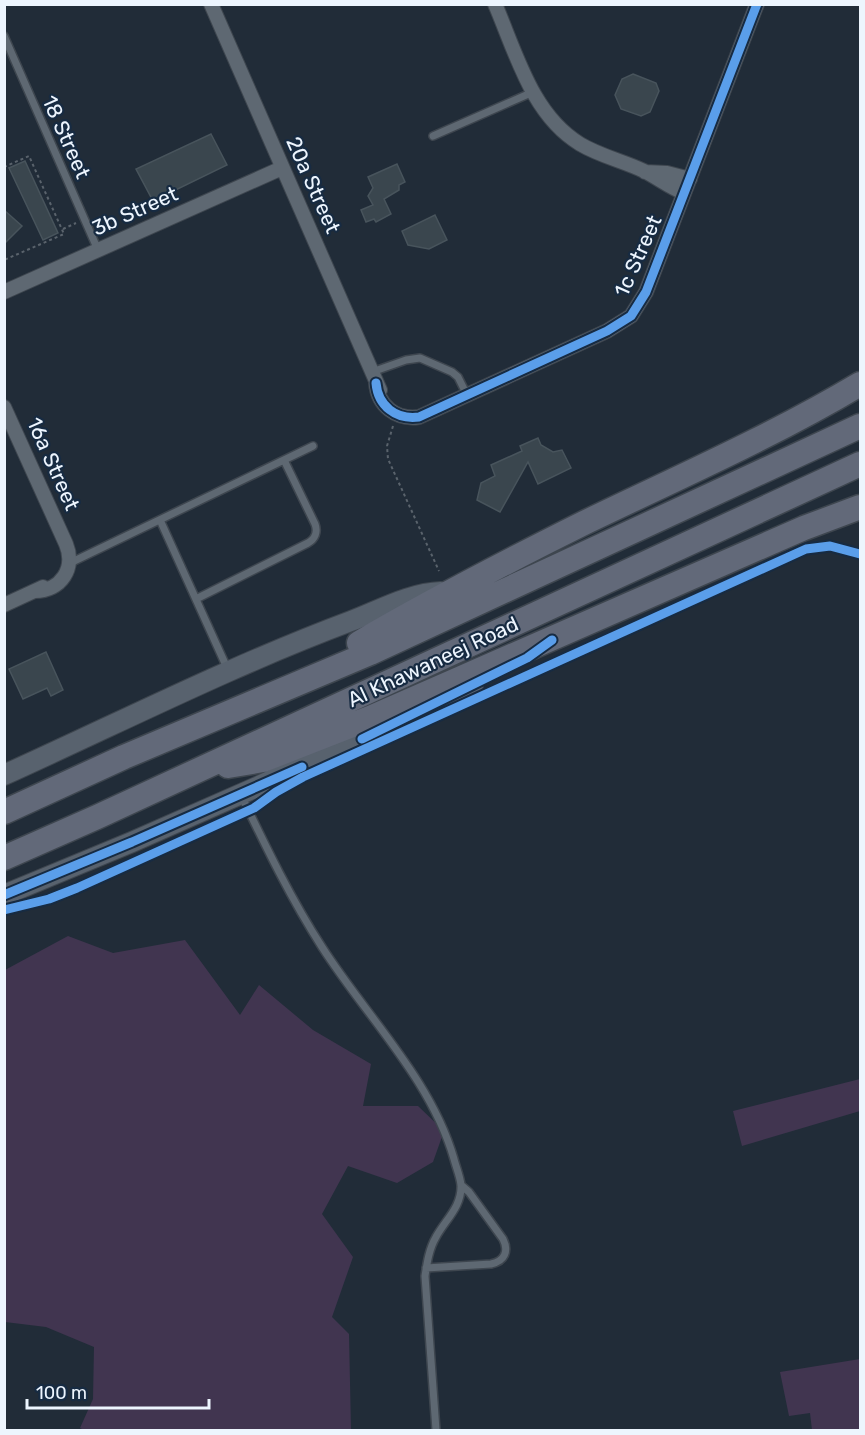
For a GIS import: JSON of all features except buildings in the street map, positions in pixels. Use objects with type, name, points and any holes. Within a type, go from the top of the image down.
[{"type":"highway","points":[[289,688],[383,629],[444,582],[585,523],[737,452],[861,384]]},
{"type":"highway","name":"Al Khawaneej Road","points":[[4,812],[124,757],[370,653],[861,426]]},
{"type":"highway","name":"Al Khawaneej Road","points":[[4,858],[211,765],[861,464]]},
{"type":"highway","points":[[211,765],[232,765],[263,759],[370,718],[814,524],[861,507]]},
{"type":"street","name":"20a Street","points":[[211,4],[374,378],[398,411]]},
{"type":"street","points":[[495,4],[533,92],[555,124],[590,150],[645,171],[663,184],[684,194]]},
{"type":"street","name":"1c Street","points":[[398,411],[412,418],[426,415],[615,327],[631,316],[646,292],[757,4]]},
{"type":"street","name":"3b Street","points":[[4,292],[282,168]]},
{"type":"street","points":[[645,171],[667,173],[690,179]]},
{"type":"street","name":"16a Street","points":[[4,406],[69,550],[65,569]]},
{"type":"street","points":[[4,605],[35,591],[65,569]]},
{"type":"street","points":[[4,775],[229,672],[330,629],[428,594],[444,582]]},
{"type":"street","points":[[4,895],[241,795],[368,736],[527,658],[552,640]]},
{"type":"lane","name":"18 Street","points":[[4,36],[98,250]]},
{"type":"lane","points":[[433,136],[533,92]]},
{"type":"lane","points":[[374,378],[406,360],[420,358],[452,372],[458,377],[467,395]]},
{"type":"lane","points":[[65,569],[313,446]]},
{"type":"lane","points":[[196,599],[314,538],[315,524],[284,460]]},
{"type":"lane","points":[[160,520],[229,672]]},
{"type":"lane","points":[[241,795],[304,918],[341,976],[430,1102],[449,1142],[461,1185],[459,1201],[437,1235],[430,1251],[425,1285],[436,1431]]},
{"type":"lane","points":[[426,1268],[491,1264],[504,1257],[506,1248],[503,1239],[469,1192],[461,1185]]},
{"type":"path","points":[[4,167],[29,156],[64,234],[4,260]]},
{"type":"path","points":[[62,230],[84,219]]},
{"type":"path","points":[[398,411],[387,446],[387,459],[444,582]]},
{"type":"shaded area","points":[[68,936],[113,953],[185,940],[240,1015],[259,985],[313,1030],[371,1064],[363,1106],[418,1106],[444,1131],[433,1162],[397,1183],[348,1166],[322,1214],[353,1257],[332,1317],[349,1334],[351,1430],[84,1430],[80,1428],[93,1399],[94,1347],[46,1327],[5,1322],[5,970]]},
{"type":"shaded area","points":[[860,1079],[860,1111],[742,1146],[733,1111]]},
{"type":"shaded area","points":[[860,1359],[860,1430],[812,1430],[810,1413],[789,1416],[780,1372]]},
{"type":"cycle path","points":[[376,383],[380,398],[390,410],[403,416],[419,417],[607,331],[631,316],[646,292],[757,4]]},
{"type":"cycle path","points":[[4,910],[49,899],[77,888],[254,808],[303,777],[806,549],[830,546],[860,554]]},
{"type":"cycle path","points":[[362,739],[527,658],[552,640]]},
{"type":"cycle path","points":[[4,895],[132,842],[302,767]]}]
